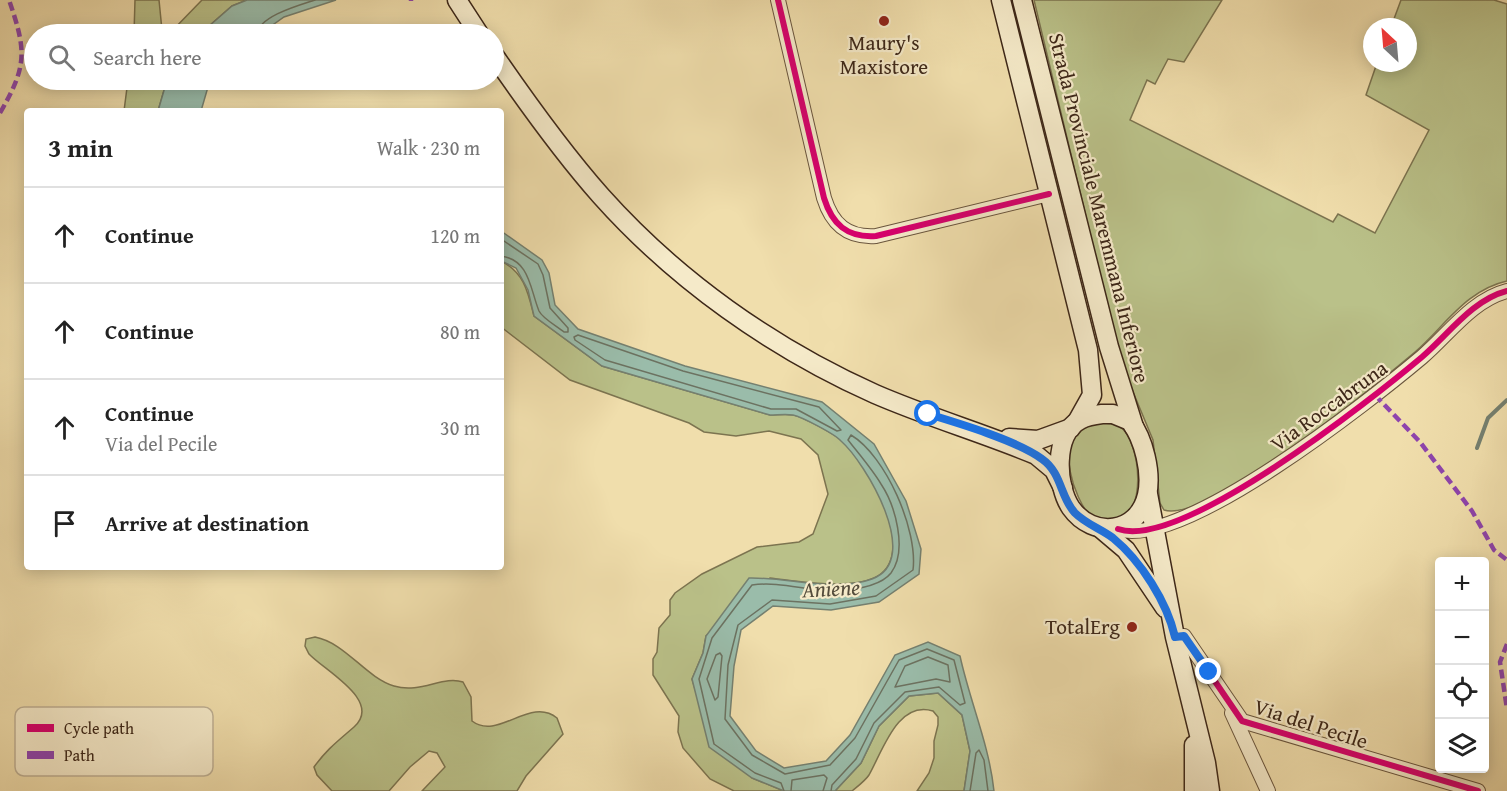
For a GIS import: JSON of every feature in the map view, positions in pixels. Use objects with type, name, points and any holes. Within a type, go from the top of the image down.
[{"type":"main road","points":[[457,0],[473,24]]},
{"type":"main road","points":[[1001,0],[1092,374],[1090,402],[1061,448],[1063,488]]},
{"type":"main road","name":"Strada Provinciale Maremmana Inferiore","points":[[1023,0],[1109,347],[1134,427]]},
{"type":"main road","points":[[504,69],[582,175],[622,218],[709,296],[783,345],[876,394],[990,435],[1041,458],[1054,470],[1076,513],[1100,528],[1126,550],[1145,575],[1171,617]]},
{"type":"main road","points":[[990,435],[1038,440],[1108,413],[1125,417],[1134,427],[1145,459],[1148,493],[1171,617],[1193,716],[1206,762],[1210,791]]},
{"type":"main road","points":[[1100,528],[1118,529],[1135,519],[1148,493]]},
{"type":"main road","points":[[1193,716],[1194,791]]},
{"type":"street","points":[[778,0],[824,198],[833,220],[843,230],[855,235],[876,236],[1049,194]]},
{"type":"street","name":"Via Roccabruna","points":[[1155,528],[1223,497],[1290,457],[1407,369],[1483,301],[1507,291]]},
{"type":"street","points":[[1118,529],[1138,532],[1155,528]]},
{"type":"street","name":"Via del Pecile","points":[[1175,637],[1184,636],[1196,650],[1228,703],[1242,721],[1478,791]]},
{"type":"street","points":[[1228,703],[1268,791]]},
{"type":"green space","points":[[135,0],[159,0],[161,24],[134,24]]},
{"type":"green space","points":[[202,0],[247,0],[232,6],[211,24],[179,24]]},
{"type":"green space","points":[[1034,0],[1222,0],[1184,62],[1168,59],[1155,84],[1147,80],[1130,120],[1333,222],[1338,214],[1375,233],[1429,130],[1366,95],[1374,72],[1417,72],[1417,18],[1394,18],[1401,0],[1494,0],[1507,4],[1507,281],[1480,292],[1468,301],[1415,352],[1292,448],[1216,496],[1186,509],[1164,510],[1160,503],[1153,440],[1121,363]]},
{"type":"green space","points":[[127,90],[164,90],[159,108],[124,108]]},
{"type":"green space","points":[[504,263],[515,271],[524,284],[534,316],[602,366],[770,415],[790,415],[803,418],[841,440],[852,451],[876,488],[892,530],[893,550],[887,567],[874,578],[863,582],[823,584],[770,578],[706,636],[703,653],[692,679],[701,709],[752,778],[784,791],[734,791],[710,779],[683,748],[678,732],[679,716],[653,675],[653,659],[657,652],[659,628],[670,615],[670,600],[675,593],[702,574],[757,547],[799,542],[813,534],[828,494],[818,455],[801,439],[769,431],[736,436],[704,432],[689,423],[570,380],[504,329]]},
{"type":"green space","points":[[1100,423],[1117,425],[1127,434],[1136,462],[1137,494],[1132,508],[1124,517],[1113,521],[1090,516],[1078,497],[1070,472],[1070,446],[1074,436],[1084,427]]},
{"type":"green space","points":[[315,637],[336,646],[384,682],[394,686],[413,688],[455,680],[463,682],[471,697],[472,721],[482,726],[492,726],[536,712],[547,713],[557,718],[563,734],[526,776],[517,791],[422,791],[445,767],[437,753],[429,751],[410,767],[389,791],[332,791],[317,775],[314,767],[328,750],[354,727],[361,717],[361,707],[357,697],[348,687],[309,654],[305,646],[306,639]]},
{"type":"green space","points":[[938,693],[962,715],[970,751],[964,791],[917,791],[929,773],[934,758],[934,741],[938,725],[938,717],[933,711],[921,710],[910,713],[901,720],[886,741],[869,775],[863,781],[852,791],[835,791],[861,763],[879,726],[909,696]]},
{"type":"water","points":[[247,0],[336,0],[284,17],[274,24],[211,24],[232,6]]},
{"type":"water","points":[[164,90],[207,90],[202,108],[159,108]]},
{"type":"water","name":"Aniene","points":[[504,233],[542,260],[549,273],[555,305],[578,329],[685,366],[822,402],[874,444],[906,501],[921,549],[919,574],[879,602],[831,610],[773,606],[741,630],[734,666],[730,716],[756,751],[784,768],[826,761],[850,735],[895,655],[928,642],[960,656],[984,740],[994,791],[964,791],[970,751],[962,715],[938,693],[909,696],[879,726],[861,763],[835,791],[784,791],[752,778],[709,747],[692,679],[703,653],[706,636],[749,578],[827,585],[857,583],[872,579],[887,568],[892,552],[891,533],[885,511],[863,469],[838,438],[793,415],[770,415],[602,366],[534,316],[528,290],[516,268],[504,262]]},
{"type":"waterway","points":[[1477,448],[1488,418],[1507,400]]},
{"type":"marked path","points":[[0,113],[15,83],[21,58],[19,33],[9,0]]},
{"type":"marked path","points":[[1375,395],[1420,442],[1472,511],[1494,550],[1507,560]]},
{"type":"marked path","points":[[1507,644],[1500,662],[1507,709]]},
{"type":"cycle path","points":[[778,0],[824,198],[831,215],[842,228],[857,235],[876,236],[1049,194]]},
{"type":"cycle path","points":[[1118,529],[1147,530],[1185,517],[1229,495],[1275,467],[1362,405],[1422,357],[1472,310],[1494,296],[1507,291]]},
{"type":"cycle path","points":[[1175,637],[1184,636],[1242,721],[1478,791]]},
{"type":"place","name":"Maury's Maxistore","points":[[884,21]]},
{"type":"place","name":"TotalErg","points":[[1132,627]]},
{"type":"route","points":[[928,414],[990,435],[1036,455],[1047,463],[1058,477],[1071,508],[1087,522],[1100,528],[1114,539],[1143,571],[1171,617],[1175,637],[1184,636],[1196,650],[1209,672]]}]
